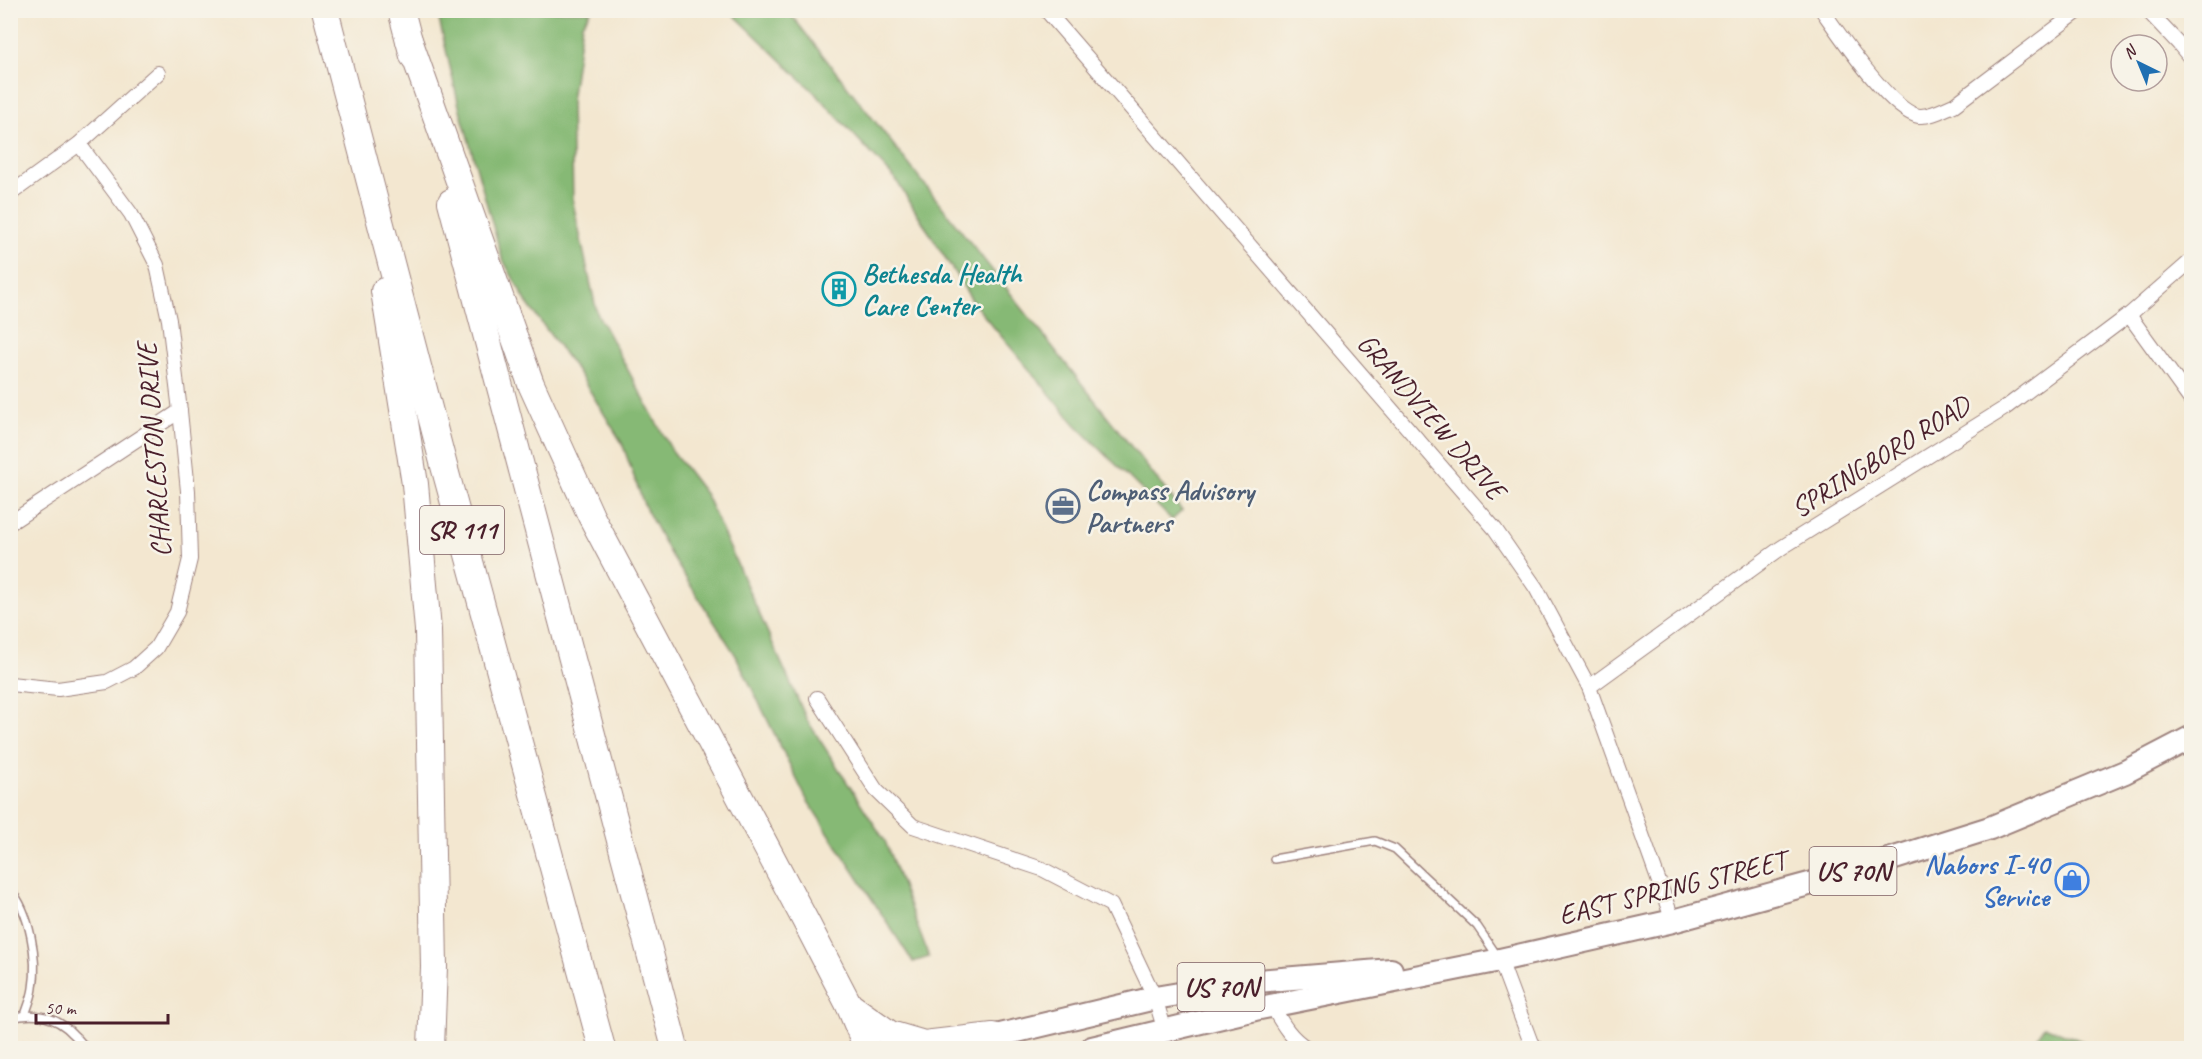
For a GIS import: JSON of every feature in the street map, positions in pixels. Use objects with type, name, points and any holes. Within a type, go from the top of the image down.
[{"type":"highway","name":"SR 111","points":[[325,10],[447,478],[602,1048]]},
{"type":"highway","name":"SR 111","points":[[401,10],[675,1048]]},
{"type":"highway","points":[[409,40],[531,384],[591,516],[849,1005],[867,1048]]},
{"type":"highway","points":[[359,137],[415,484],[428,630],[434,967],[431,1048]]},
{"type":"highway","points":[[849,1005],[890,1034],[924,1044],[993,1036]]},
{"type":"main road","name":"EAST SPRING STREET","points":[[1092,1048],[1272,1006],[1500,960],[1672,921],[1831,878],[1990,828],[2125,772],[2192,737]]},
{"type":"main road","name":"EAST SPRING STREET","points":[[947,1048],[1155,998],[1257,981],[1500,960]]},
{"type":"street","name":"GRANDVIEW DRIVE","points":[[1046,10],[1495,529],[1536,588],[1589,687],[1672,921]]},
{"type":"street","points":[[1822,10],[1878,84],[1902,107],[1919,116],[1935,113],[1954,105],[2080,10]]},
{"type":"street","points":[[2147,10],[2192,60]]},
{"type":"street","points":[[10,194],[79,144],[158,74]]},
{"type":"street","name":"CHARLESTON DRIVE","points":[[10,684],[58,688],[107,682],[134,668],[156,648],[177,612],[190,559],[188,491],[180,411],[169,320],[157,265],[131,214],[79,144]]},
{"type":"street","name":"SPRINGBORO ROAD","points":[[1589,687],[1780,548],[2005,408],[2129,315],[2192,261]]},
{"type":"street","points":[[2129,315],[2192,402]]},
{"type":"street","points":[[10,522],[180,411]]},
{"type":"street","points":[[817,698],[876,790],[913,826],[1042,869],[1111,905],[1155,998],[1165,1031]]},
{"type":"street","points":[[1500,960],[1531,1043],[1536,1048]]},
{"type":"street","points":[[1272,1006],[1286,1031],[1295,1041],[1307,1048]]},
{"type":"lane","points":[[1274,860],[1375,841],[1395,849],[1477,926],[1500,960]]},
{"type":"lane","points":[[10,889],[15,894],[29,928],[35,963],[33,989],[25,1014]]},
{"type":"lane","points":[[10,1018],[25,1014],[46,1016],[66,1027],[83,1044],[84,1048]]},
{"type":"green space","points":[[437,11],[591,11],[582,24],[571,101],[573,203],[597,313],[671,449],[706,495],[807,720],[885,841],[929,957],[913,962],[807,800],[735,654],[669,552],[644,505],[622,443],[582,378],[527,303],[502,258],[459,106]]},
{"type":"green space","points":[[730,11],[788,11],[1182,511],[1172,520],[1075,424],[975,305],[896,180],[816,94]]},
{"type":"green space","points":[[2044,1026],[2087,1043],[2084,1048],[2032,1048]]},
{"type":"place","name":"Bethesda Health Care Center","points":[[839,289]]},
{"type":"place","name":"Compass Advisory Partners","points":[[1063,506]]},
{"type":"place","name":"Nabors I-40 Service","points":[[2072,880]]}]
